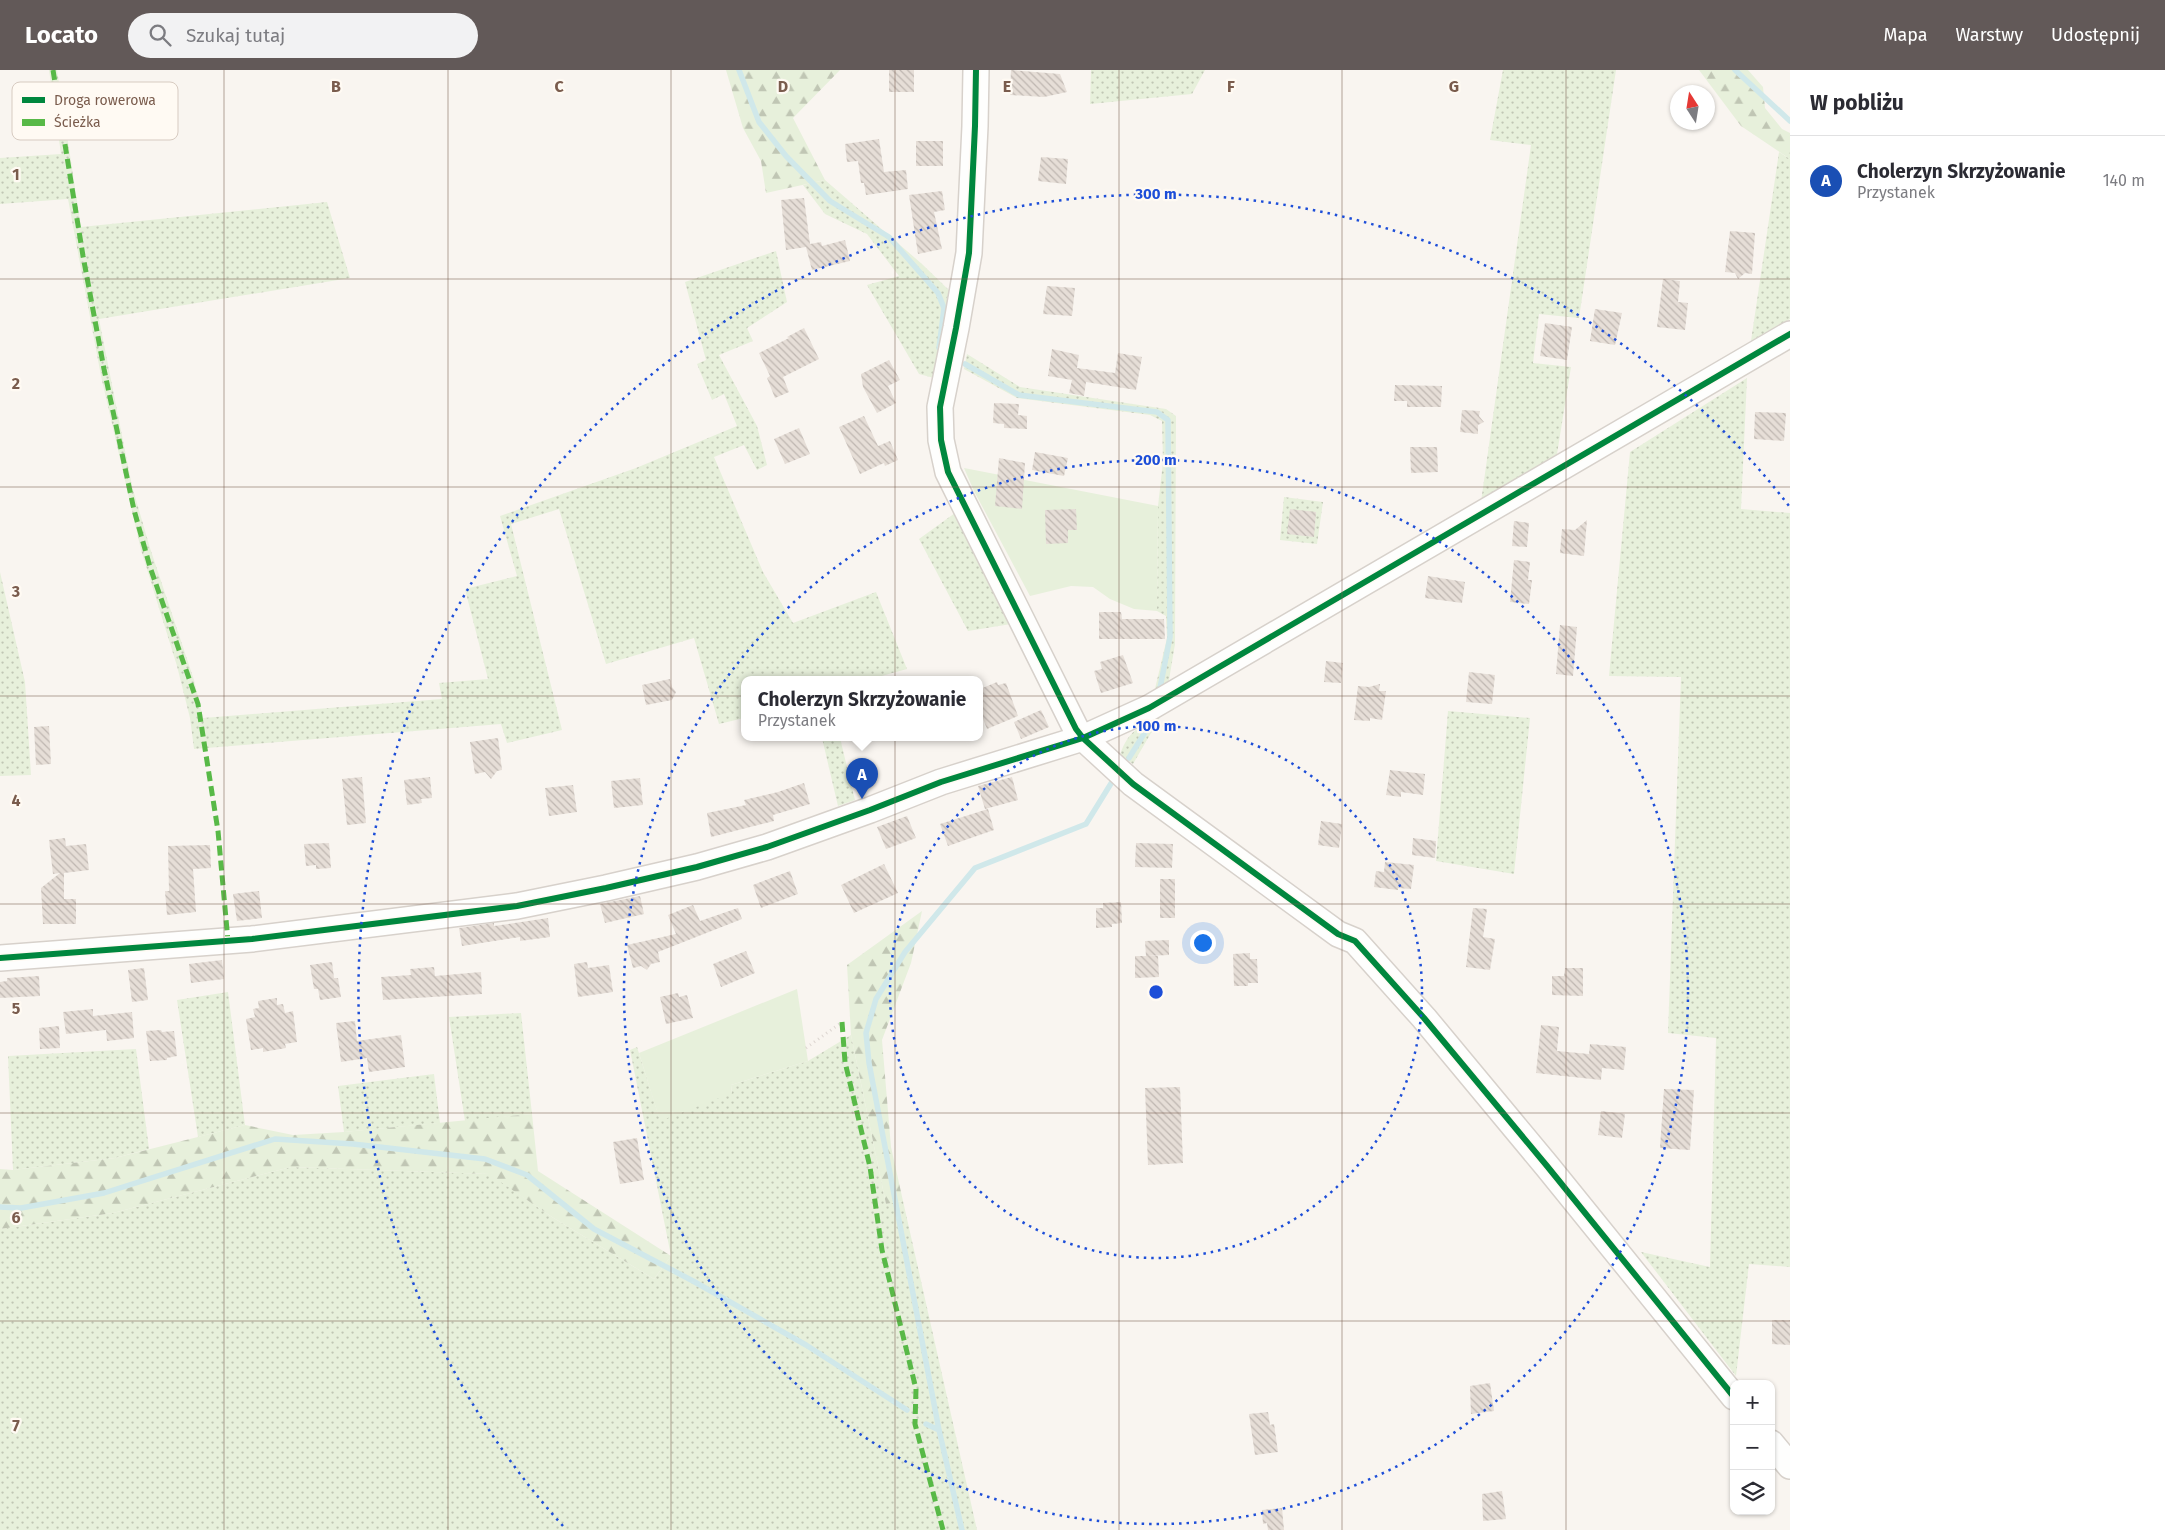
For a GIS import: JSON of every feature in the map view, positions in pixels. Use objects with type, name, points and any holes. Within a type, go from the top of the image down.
[{"type":"street","points":[[976,70],[969,253],[940,407],[941,440],[948,472],[1076,729],[1083,738],[1133,784],[1338,934],[1355,941],[1424,1018],[1730,1392]]},
{"type":"street","points":[[0,958],[259,938],[508,907],[606,888],[697,868],[767,847],[941,782],[1083,738],[1149,708],[1790,334]]},
{"type":"street","points":[[1775,1448],[1790,1466]]},
{"type":"path","points":[[806,1048],[842,1022]]},
{"type":"green space","points":[[49,70],[57,70],[59,82],[51,82]]},
{"type":"green space","points":[[726,70],[840,70],[793,118],[825,180],[766,193],[761,161],[743,128]]},
{"type":"green space","points":[[1091,70],[1205,70],[1192,94],[1090,104]]},
{"type":"green space","points":[[1503,70],[1616,70],[1579,318],[1539,314],[1533,363],[1571,367],[1557,454],[1481,502],[1531,145],[1490,140]]},
{"type":"green space","points":[[1699,70],[1748,70],[1763,87],[1765,108],[1782,129],[1790,133],[1790,159],[1741,126],[1715,91],[1715,85],[1710,85]]},
{"type":"green space","points":[[59,140],[68,140],[81,227],[327,202],[350,278],[99,319],[132,486],[150,548],[194,680],[203,718],[442,699],[439,683],[488,679],[465,589],[517,576],[500,516],[636,468],[737,426],[724,394],[712,400],[697,364],[706,360],[685,282],[776,251],[787,302],[747,328],[753,341],[719,355],[757,426],[767,465],[757,470],[744,445],[714,457],[763,572],[793,623],[876,592],[907,669],[882,676],[741,676],[741,719],[719,724],[694,638],[606,664],[559,509],[511,524],[562,730],[507,743],[501,724],[194,749],[190,718],[177,666],[141,550],[101,376],[68,199],[0,204],[0,158],[61,154]]},
{"type":"green space","points":[[1779,152],[1790,159],[1790,319],[1751,341]]},
{"type":"green space","points":[[825,180],[922,264],[954,295],[934,378],[919,374],[867,285],[899,276],[867,234],[825,214],[803,185]]},
{"type":"green space","points":[[967,354],[1020,387],[1166,409],[1176,416],[1175,644],[1168,686],[1154,693],[1167,638],[1166,616],[1157,611],[1158,506],[1163,462],[1162,421],[1150,415],[1017,398],[964,369]]},
{"type":"green space","points":[[1747,378],[1741,509],[1790,513],[1790,1267],[1749,1264],[1736,1376],[1641,1252],[1710,1267],[1716,1038],[1668,1033],[1681,677],[1609,676],[1630,452]]},
{"type":"green space","points":[[964,468],[1158,506],[1157,611],[1134,609],[1110,599],[1093,587],[1071,586],[1030,596],[974,491]]},
{"type":"green space","points":[[1284,497],[1323,502],[1317,544],[1280,540]]},
{"type":"green space","points":[[955,513],[1011,624],[968,631],[919,539]]},
{"type":"green space","points":[[0,572],[25,682],[31,775],[0,776]]},
{"type":"green space","points":[[1448,711],[1530,718],[1514,874],[1436,861]]},
{"type":"green space","points":[[1162,714],[1133,764],[1120,755],[1131,734]]},
{"type":"green space","points":[[823,741],[841,741],[855,800],[838,806]]},
{"type":"green space","points":[[922,911],[911,963],[882,1040],[891,1147],[903,1201],[886,1204],[851,1035],[847,965]]},
{"type":"green space","points":[[797,989],[808,1061],[731,1085],[732,1093],[660,1121],[639,1053]]},
{"type":"green space","points":[[228,992],[245,1125],[198,1137],[177,1000]]},
{"type":"green space","points":[[521,1013],[532,1114],[465,1121],[449,1017]]},
{"type":"green space","points":[[851,1035],[886,1204],[903,1201],[977,1530],[0,1530],[0,1229],[113,1213],[291,1167],[490,1174],[552,1217],[654,1279],[671,1256],[630,1050],[637,1047],[660,1120],[732,1092],[731,1085],[808,1061]]},
{"type":"green space","points":[[136,1049],[149,1149],[115,1158],[13,1170],[8,1056]]},
{"type":"green space","points":[[434,1074],[440,1123],[344,1132],[338,1086]]},
{"type":"green space","points":[[532,1114],[538,1171],[671,1256],[654,1279],[552,1217],[489,1174],[291,1167],[113,1213],[0,1229],[0,1169],[13,1170],[115,1158],[245,1125],[293,1135]]},
{"type":"building","points":[[889,70],[914,70],[914,92],[889,92]]},
{"type":"building","points":[[1011,70],[1060,74],[1067,92],[1044,97],[1010,95]]},
{"type":"building","points":[[879,139],[884,172],[906,170],[908,189],[866,195],[864,183],[861,183],[858,161],[847,162],[845,144]]},
{"type":"building","points":[[916,141],[943,141],[943,166],[916,166]]},
{"type":"building","points":[[1041,157],[1068,159],[1066,184],[1038,181]]},
{"type":"building","points":[[942,191],[945,210],[934,212],[942,249],[918,254],[909,195]]},
{"type":"building","points":[[804,198],[810,244],[821,242],[822,246],[845,240],[850,261],[812,270],[806,247],[786,250],[781,200]]},
{"type":"building","points":[[1730,231],[1755,233],[1752,274],[1745,273],[1738,279],[1735,273],[1725,272]]},
{"type":"building","points":[[1663,279],[1680,281],[1678,302],[1688,303],[1685,330],[1657,327]]},
{"type":"building","points":[[1047,286],[1075,288],[1072,316],[1043,314]]},
{"type":"building","points":[[1595,309],[1622,313],[1615,345],[1590,341]]},
{"type":"building","points":[[1545,323],[1572,327],[1567,360],[1540,356]]},
{"type":"building","points":[[804,328],[819,359],[783,377],[789,392],[775,398],[767,378],[770,376],[759,353]]},
{"type":"building","points":[[1052,349],[1079,355],[1077,368],[1115,373],[1118,353],[1142,357],[1136,390],[1086,382],[1084,396],[1069,393],[1072,380],[1048,376]]},
{"type":"building","points":[[889,360],[900,380],[888,386],[896,403],[877,413],[863,387],[861,374]]},
{"type":"building","points":[[1395,385],[1442,386],[1441,407],[1407,407],[1407,401],[1394,401]]},
{"type":"building","points":[[994,403],[1019,404],[1018,415],[1027,416],[1027,429],[1004,428],[1004,424],[993,423]]},
{"type":"building","points":[[1462,410],[1480,411],[1479,416],[1484,422],[1478,425],[1478,434],[1460,432]]},
{"type":"building","points":[[1755,412],[1786,413],[1784,441],[1754,439]]},
{"type":"building","points":[[864,416],[878,446],[890,441],[898,460],[885,466],[884,463],[860,474],[839,427]]},
{"type":"building","points":[[799,428],[810,454],[785,464],[774,439]]},
{"type":"building","points":[[1410,447],[1437,447],[1438,472],[1411,473]]},
{"type":"building","points":[[1035,452],[1068,458],[1064,476],[1032,470]]},
{"type":"building","points":[[999,458],[1025,463],[1022,509],[995,506]]},
{"type":"building","points":[[1076,509],[1077,530],[1068,530],[1068,543],[1046,544],[1045,510]]},
{"type":"building","points":[[1290,509],[1316,512],[1314,537],[1287,534]]},
{"type":"building","points":[[1587,520],[1584,556],[1560,553],[1562,529],[1575,530]]},
{"type":"building","points":[[1514,521],[1529,523],[1527,547],[1512,546]]},
{"type":"building","points":[[1514,560],[1530,562],[1528,580],[1532,580],[1529,604],[1510,602]]},
{"type":"building","points":[[1428,576],[1465,582],[1462,603],[1425,598]]},
{"type":"building","points":[[1099,612],[1121,612],[1122,619],[1164,619],[1165,639],[1099,639]]},
{"type":"building","points":[[1560,625],[1577,627],[1573,676],[1556,674]]},
{"type":"building","points":[[1123,655],[1133,683],[1101,693],[1094,671],[1102,669],[1100,662]]},
{"type":"building","points":[[1326,661],[1343,663],[1341,683],[1324,682]]},
{"type":"building","points":[[1469,672],[1495,675],[1492,704],[1466,702]]},
{"type":"building","points":[[670,679],[672,687],[676,692],[672,700],[646,705],[642,685]]},
{"type":"building","points":[[997,682],[998,685],[1006,683],[1018,716],[987,729],[983,719],[983,688]]},
{"type":"building","points":[[1380,684],[1379,691],[1386,691],[1382,720],[1370,718],[1370,721],[1354,720],[1358,686],[1369,687]]},
{"type":"building","points":[[1041,710],[1049,727],[1021,739],[1014,722]]},
{"type":"building","points":[[49,726],[51,764],[36,765],[34,727]]},
{"type":"building","points":[[498,738],[502,770],[497,771],[491,779],[485,772],[475,774],[470,742]]},
{"type":"building","points":[[1390,770],[1425,774],[1423,795],[1401,792],[1401,797],[1386,795]]},
{"type":"building","points":[[362,777],[366,823],[347,825],[342,779]]},
{"type":"building","points":[[430,777],[432,798],[421,799],[422,803],[407,805],[404,780]]},
{"type":"building","points":[[1012,777],[1018,800],[985,809],[978,786]]},
{"type":"building","points":[[640,778],[643,805],[614,808],[611,781]]},
{"type":"building","points":[[804,783],[810,804],[773,815],[774,821],[711,837],[707,813],[746,805],[744,800],[778,792]]},
{"type":"building","points":[[573,785],[577,812],[549,816],[545,788]]},
{"type":"building","points":[[988,809],[994,830],[948,846],[940,824]]},
{"type":"building","points":[[907,816],[916,838],[886,849],[877,827]]},
{"type":"building","points":[[1321,821],[1342,824],[1339,848],[1318,845]]},
{"type":"building","points":[[65,838],[66,846],[86,844],[89,870],[64,873],[64,899],[76,899],[76,924],[43,924],[41,888],[60,873],[53,874],[49,840]]},
{"type":"building","points":[[1413,838],[1436,841],[1435,858],[1412,855]]},
{"type":"building","points":[[329,843],[331,868],[316,869],[316,865],[306,866],[304,844]]},
{"type":"building","points":[[1136,843],[1173,844],[1172,868],[1135,867]]},
{"type":"building","points":[[210,845],[211,868],[193,869],[196,912],[167,915],[165,891],[169,891],[168,846]]},
{"type":"building","points":[[1385,862],[1414,865],[1411,889],[1398,888],[1398,890],[1374,887],[1376,871],[1384,872]]},
{"type":"building","points":[[884,864],[898,893],[854,913],[841,885]]},
{"type":"building","points":[[790,871],[798,894],[761,908],[753,885]]},
{"type":"building","points":[[1160,879],[1175,879],[1175,918],[1160,918]]},
{"type":"building","points":[[259,891],[262,918],[237,921],[233,894]]},
{"type":"building","points":[[640,896],[644,914],[605,923],[600,904]]},
{"type":"building","points":[[1121,902],[1122,923],[1112,924],[1112,927],[1096,928],[1096,908],[1103,908],[1103,903]]},
{"type":"building","points":[[693,905],[700,921],[738,908],[742,919],[658,952],[660,962],[651,964],[647,970],[641,966],[633,968],[627,945],[676,934],[668,915]]},
{"type":"building","points":[[1473,908],[1487,909],[1483,937],[1495,939],[1490,970],[1466,967]]},
{"type":"building","points":[[548,918],[550,937],[520,941],[520,937],[462,946],[459,928],[494,923],[494,926]]},
{"type":"building","points":[[1169,940],[1169,955],[1146,956],[1145,941]]},
{"type":"building","points":[[746,951],[755,973],[721,987],[713,964]]},
{"type":"building","points":[[1250,953],[1250,959],[1257,959],[1258,983],[1248,983],[1248,986],[1234,986],[1233,954]]},
{"type":"building","points":[[1135,956],[1158,956],[1159,977],[1135,978]]},
{"type":"building","points":[[222,960],[224,979],[191,983],[189,964]]},
{"type":"building","points":[[332,962],[334,978],[338,978],[341,997],[320,1000],[318,989],[314,989],[310,965]]},
{"type":"building","points":[[587,962],[588,968],[609,965],[613,992],[578,997],[574,964]]},
{"type":"building","points":[[434,967],[435,976],[481,972],[482,994],[383,1000],[381,977],[411,975],[410,969]]},
{"type":"building","points":[[144,968],[148,1000],[132,1002],[128,970]]},
{"type":"building","points":[[1565,968],[1583,968],[1583,996],[1552,995],[1552,976],[1564,976]]},
{"type":"building","points":[[39,976],[40,996],[0,998],[0,982],[7,981],[7,978]]},
{"type":"building","points":[[678,993],[679,997],[687,995],[693,1018],[666,1024],[660,997]]},
{"type":"building","points":[[277,998],[277,1005],[283,1004],[285,1013],[293,1011],[297,1042],[285,1044],[286,1048],[263,1052],[263,1048],[251,1050],[246,1019],[255,1017],[253,1009],[259,1008],[258,1001]]},
{"type":"building","points":[[93,1009],[93,1016],[132,1012],[134,1038],[107,1041],[106,1030],[66,1034],[63,1012]]},
{"type":"building","points":[[355,1021],[357,1041],[401,1035],[405,1067],[369,1072],[367,1058],[341,1062],[336,1023]]},
{"type":"building","points":[[1541,1025],[1559,1027],[1557,1051],[1589,1054],[1590,1044],[1626,1047],[1624,1070],[1602,1068],[1601,1080],[1536,1073]]},
{"type":"building","points":[[59,1026],[60,1048],[40,1049],[39,1028]]},
{"type":"building","points":[[161,1030],[162,1032],[174,1031],[177,1056],[167,1058],[167,1060],[150,1061],[146,1031]]},
{"type":"building","points":[[1180,1087],[1183,1163],[1148,1165],[1145,1088]]},
{"type":"building","points":[[1664,1089],[1694,1090],[1690,1150],[1660,1148]]},
{"type":"building","points":[[1601,1111],[1625,1114],[1622,1138],[1598,1135]]},
{"type":"building","points":[[637,1138],[644,1180],[620,1184],[613,1142]]},
{"type":"building","points":[[1772,1320],[1790,1320],[1790,1345],[1772,1344]]},
{"type":"building","points":[[1490,1383],[1494,1411],[1471,1414],[1470,1386]]},
{"type":"building","points":[[1268,1412],[1270,1425],[1274,1424],[1278,1452],[1255,1455],[1249,1414]]},
{"type":"building","points":[[1502,1491],[1506,1519],[1483,1521],[1482,1494]]},
{"type":"building","points":[[1282,1508],[1284,1530],[1268,1530],[1267,1523],[1263,1524],[1262,1510]]},
{"type":"waterway","points":[[739,70],[759,122],[786,156],[830,201],[889,237],[938,293],[944,308],[939,348],[942,350]]},
{"type":"waterway","points":[[1735,70],[1790,121]]},
{"type":"waterway","points":[[965,364],[1019,395],[1157,412],[1168,420],[1170,637],[1160,688]]},
{"type":"waterway","points":[[1129,758],[1152,721]]},
{"type":"waterway","points":[[962,1530],[939,1430],[869,1063],[866,1033],[876,999],[905,952],[975,868],[1086,824],[1115,777]]},
{"type":"waterway","points":[[0,1207],[21,1208],[104,1193],[275,1139],[353,1144],[485,1159],[527,1175],[594,1229],[693,1281],[806,1345],[907,1410]]},
{"type":"waterway","points":[[926,1424],[939,1430]]},
{"type":"marked path","points":[[53,70],[55,82]]},
{"type":"marked path","points":[[64,140],[104,369],[134,510],[150,567],[198,704],[218,831],[228,941]]},
{"type":"marked path","points":[[842,1022],[845,1062],[870,1167],[882,1250],[916,1389],[915,1424],[943,1530]]},
{"type":"cycle path","points":[[976,70],[969,253],[940,407],[941,440],[948,472],[1076,729],[1083,738],[1133,784],[1338,934],[1355,941],[1424,1018],[1730,1392]]},
{"type":"cycle path","points":[[0,958],[252,939],[517,906],[606,888],[697,867],[767,847],[941,782],[1083,738],[1149,708],[1790,334]]},
{"type":"place","name":"Cholerzyn Skrzyżowanie","points":[[862,799]]}]
